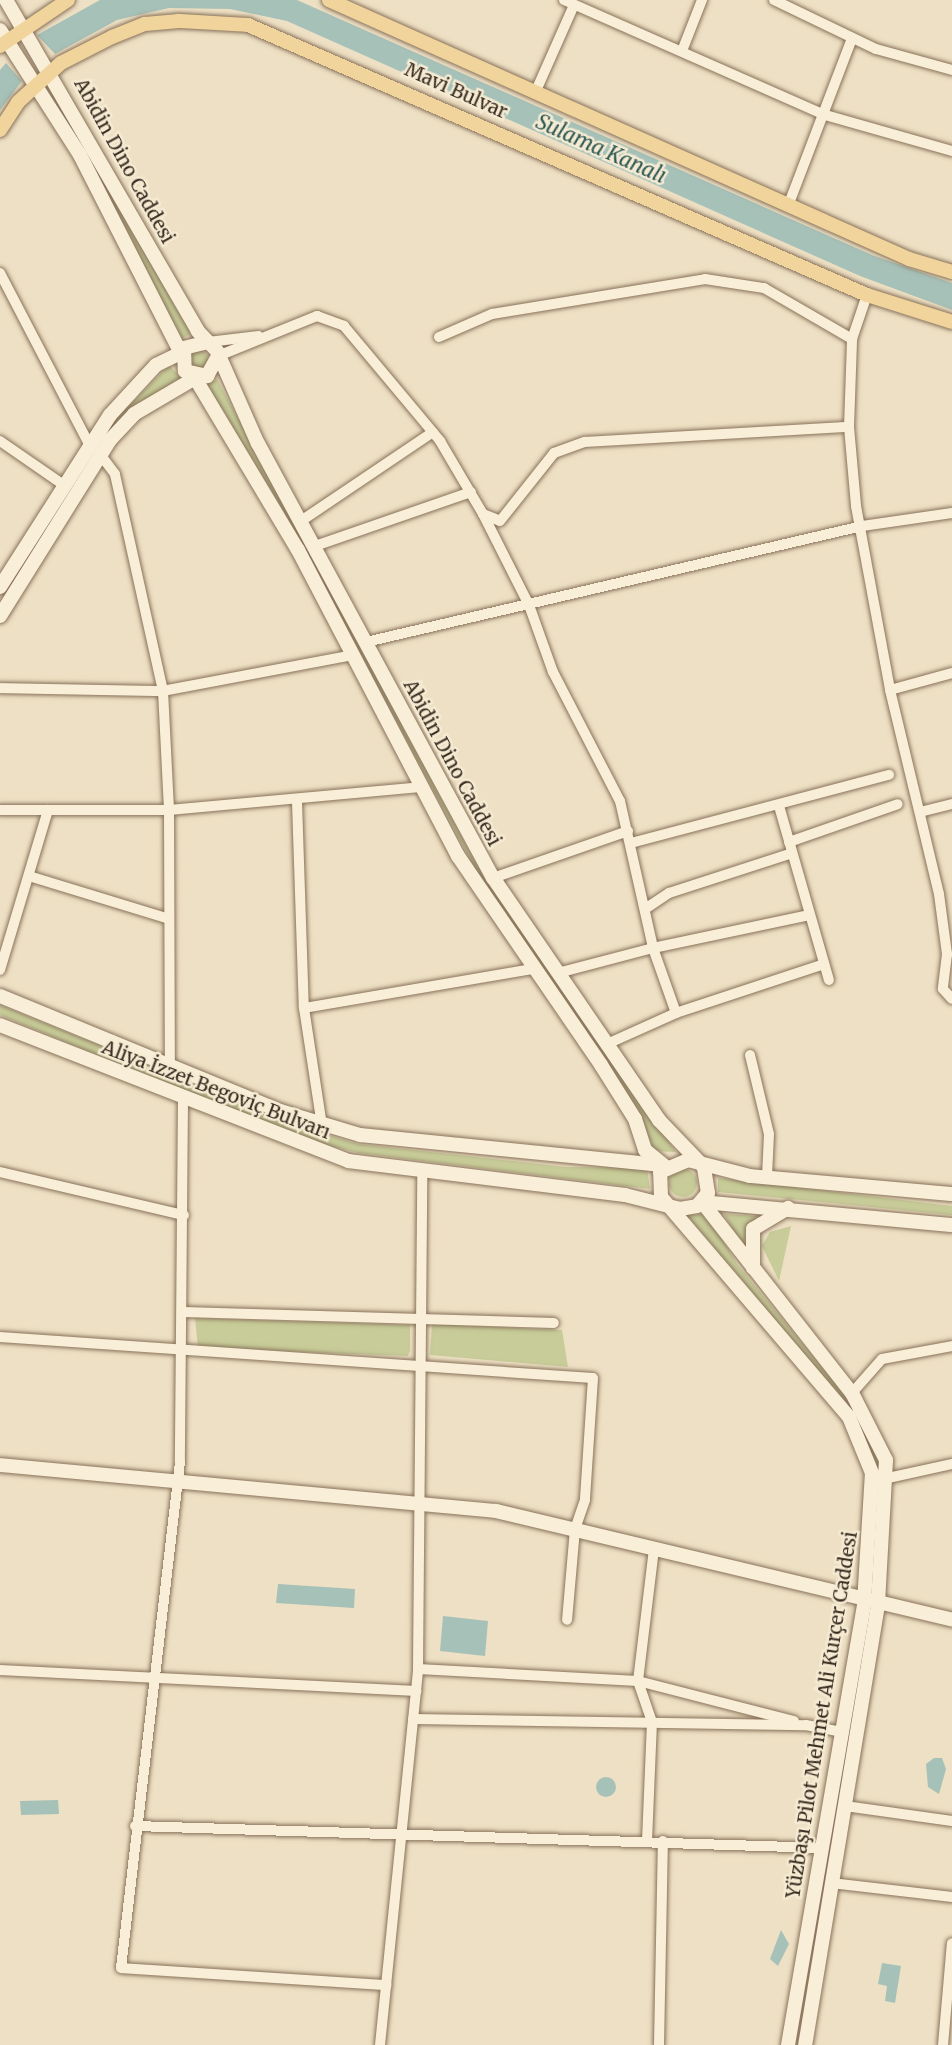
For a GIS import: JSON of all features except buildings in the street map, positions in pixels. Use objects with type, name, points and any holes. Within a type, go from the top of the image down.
[{"type":"main road","name":"Abidin Dino Caddesi","points":[[6,0],[52,72],[208,342]]},
{"type":"main road","points":[[2,38],[68,0]]},
{"type":"main road","name":"Mavi Bulvar","points":[[330,0],[346,3],[535,93],[789,206],[952,272]]},
{"type":"main road","name":"Mavi Bulvar","points":[[0,131],[38,84],[52,72],[145,24],[210,20],[272,32],[867,295],[952,322]]},
{"type":"main road","name":"Abidin Dino Caddesi","points":[[2,38],[38,84],[181,353]]},
{"type":"main road","points":[[0,586],[62,484],[94,449],[156,365],[181,353],[189,343],[208,342],[218,356],[212,373],[195,377],[134,414],[94,449],[0,616]]},
{"type":"main road","points":[[181,353],[182,366],[195,377]]},
{"type":"main road","name":"Abidin Dino Caddesi","points":[[218,356],[227,386],[493,878],[659,1120],[697,1161]]},
{"type":"main road","name":"Abidin Dino Caddesi","points":[[195,377],[353,655],[458,856],[532,969],[601,1065],[635,1119],[645,1150],[665,1166]]},
{"type":"main road","name":"Aliya İzzet Begoviç Bulvarı","points":[[0,996],[322,1125],[360,1135],[665,1166]]},
{"type":"main road","name":"Aliya İzzet Begoviç Bulvarı","points":[[0,1025],[183,1100],[348,1161],[672,1207]]},
{"type":"main road","points":[[697,1161],[710,1184],[702,1202]]},
{"type":"main road","points":[[952,1194],[767,1177],[697,1161],[665,1166],[658,1188],[672,1207],[688,1209],[702,1202],[790,1207],[952,1225]]},
{"type":"main road","name":"Yüzbaşı Pilot Mehmet Ali Kurçer Caddesi","points":[[702,1202],[754,1273],[852,1393],[878,1434],[888,1479],[845,1807],[805,2045]]},
{"type":"main road","name":"Yüzbaşı Pilot Mehmet Ali Kurçer Caddesi","points":[[672,1207],[821,1380],[863,1442],[874,1507],[871,1604],[841,1732],[789,2045]]},
{"type":"main road","points":[[754,1273],[753,1229],[790,1207]]},
{"type":"main road","points":[[0,1465],[415,1499],[575,1529],[871,1604],[952,1620]]},
{"type":"street","points":[[682,51],[702,0]]},
{"type":"street","points":[[774,0],[852,38],[952,70]]},
{"type":"street","points":[[535,93],[569,2],[825,115],[952,152]]},
{"type":"street","points":[[789,206],[852,38]]},
{"type":"street","points":[[0,273],[94,449],[115,474],[163,691],[169,810],[170,1064]]},
{"type":"street","points":[[439,337],[492,314],[705,279],[764,288],[852,339]]},
{"type":"street","points":[[867,295],[852,339],[849,427],[862,526],[890,690],[949,954],[943,989],[952,999]]},
{"type":"street","points":[[218,356],[317,316],[344,326],[433,432],[483,514],[529,606],[553,673],[620,801],[653,948],[676,1013]]},
{"type":"street","points":[[208,342],[273,334]]},
{"type":"street","points":[[483,514],[500,521],[554,453],[585,442],[849,427]]},
{"type":"street","points":[[301,521],[433,432]]},
{"type":"street","points":[[0,441],[62,484]]},
{"type":"street","points":[[315,546],[471,492]]},
{"type":"street","points":[[366,642],[862,526],[952,513]]},
{"type":"street","points":[[0,688],[163,691],[353,655]]},
{"type":"street","points":[[890,690],[952,673]]},
{"type":"street","points":[[631,844],[889,775]]},
{"type":"street","points":[[0,810],[169,810],[297,802],[423,787]]},
{"type":"street","points":[[297,802],[304,1008],[322,1125]]},
{"type":"street","points":[[789,842],[898,804]]},
{"type":"street","points":[[919,812],[952,804]]},
{"type":"street","points":[[779,806],[829,980]]},
{"type":"street","points":[[0,970],[32,877],[48,810]]},
{"type":"street","points":[[493,878],[628,831]]},
{"type":"street","points":[[645,909],[669,893],[792,853]]},
{"type":"street","points":[[32,877],[169,919]]},
{"type":"street","points":[[558,973],[653,948],[810,915]]},
{"type":"street","points":[[607,1044],[676,1013],[824,964]]},
{"type":"street","points":[[304,1008],[532,969]]},
{"type":"street","points":[[750,1055],[769,1134],[767,1177]]},
{"type":"street","points":[[183,1100],[185,1353],[174,1479],[121,1968],[386,1985]]},
{"type":"street","points":[[380,2045],[418,1669],[415,1499],[422,1363],[419,1318],[422,1170]]},
{"type":"street","points":[[0,1172],[184,1215]]},
{"type":"street","points":[[184,1312],[554,1323]]},
{"type":"street","points":[[0,1337],[185,1353],[422,1363],[593,1378],[585,1500],[575,1529],[567,1620]]},
{"type":"street","points":[[852,1393],[882,1359],[952,1346]]},
{"type":"street","points":[[888,1479],[952,1464]]},
{"type":"street","points":[[647,1841],[652,1722],[638,1681],[654,1549]]},
{"type":"street","points":[[418,1669],[638,1681],[841,1732]]},
{"type":"street","points":[[0,1670],[151,1682],[416,1691]]},
{"type":"street","points":[[413,1719],[806,1725]]},
{"type":"street","points":[[845,1807],[952,1821]]},
{"type":"street","points":[[135,1826],[822,1848]]},
{"type":"street","points":[[659,2045],[663,1841]]},
{"type":"street","points":[[831,1883],[952,1897]]},
{"type":"street","points":[[943,2045],[952,1943]]},
{"type":"green space","points":[[53,93],[90,151],[191,334],[182,338]]},
{"type":"green space","points":[[199,350],[205,353],[208,359],[205,365],[199,368],[193,365],[190,359],[193,353]]},
{"type":"green space","points":[[169,365],[181,378],[128,410],[77,478],[0,604],[103,433]]},
{"type":"green space","points":[[217,379],[483,877],[676,1152],[655,1151],[608,1061],[480,878],[287,516],[207,385]]},
{"type":"green space","points":[[0,1005],[300,1127],[358,1144],[566,1167],[647,1168],[650,1189],[358,1153],[298,1137],[0,1015]]},
{"type":"green space","points":[[683,1169],[693,1173],[697,1183],[693,1193],[683,1197],[673,1193],[669,1183],[673,1173]]},
{"type":"green space","points":[[718,1178],[952,1206],[952,1215],[718,1192]]},
{"type":"green space","points":[[707,1214],[737,1264],[860,1414],[875,1443],[881,1469],[880,1489],[857,1416],[687,1215]]},
{"type":"green space","points":[[724,1214],[757,1216],[742,1245]]},
{"type":"green space","points":[[791,1226],[779,1281],[762,1246],[770,1232]]},
{"type":"green space","points":[[195,1318],[410,1325],[410,1351],[408,1356],[198,1348]]},
{"type":"green space","points":[[432,1324],[562,1330],[568,1367],[430,1355]]},
{"type":"green space","points":[[867,1617],[870,1618],[796,2045],[845,1742]]},
{"type":"water","name":"Sulama Kanalı","points":[[100,0],[297,0],[872,255],[952,283],[952,310],[860,276],[287,21],[230,9],[169,8],[117,20],[55,54],[37,35]]},
{"type":"water","points":[[6,63],[22,81],[0,110],[0,70]]},
{"type":"water","points":[[278,1584],[355,1589],[354,1608],[276,1603]]},
{"type":"water","points":[[443,1616],[488,1621],[485,1656],[440,1651]]},
{"type":"water","points":[[934,1758],[942,1758],[946,1769],[939,1794],[928,1787],[926,1764]]},
{"type":"water","points":[[606,1777],[613,1780],[616,1787],[613,1794],[606,1797],[599,1794],[596,1787],[599,1780]]},
{"type":"water","points":[[58,1800],[59,1814],[21,1815],[20,1801]]},
{"type":"water","points":[[781,1930],[789,1944],[778,1966],[770,1959]]},
{"type":"water","points":[[882,1963],[901,1966],[895,2003],[885,2001],[887,1986],[878,1984]]}]
